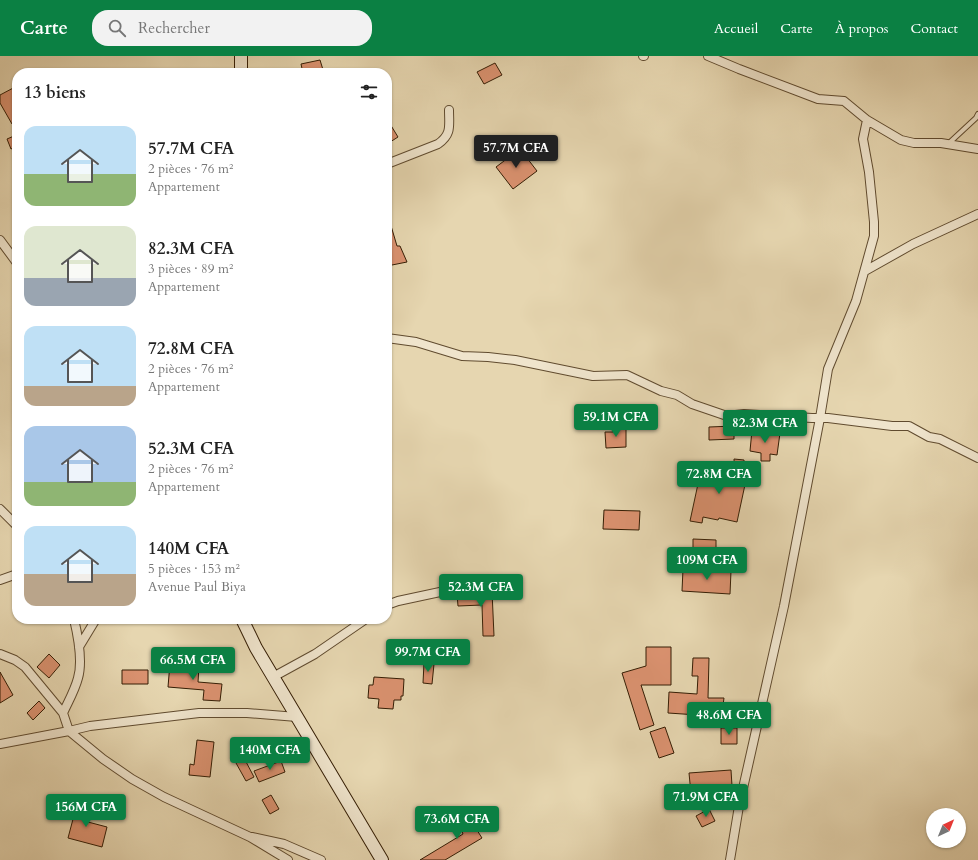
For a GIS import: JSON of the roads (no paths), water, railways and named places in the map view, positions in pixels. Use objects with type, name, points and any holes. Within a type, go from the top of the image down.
[{"type":"main road","points":[[241,56],[241,68]]},
{"type":"main road","points":[[244,624],[273,678],[381,860]]},
{"type":"street","points":[[708,56],[818,99],[844,101],[867,120],[901,140],[914,143],[948,144],[978,149]]},
{"type":"street","points":[[392,162],[438,144],[445,139],[450,128],[449,110]]},
{"type":"street","points":[[730,860],[739,806],[784,606],[830,361],[856,301],[874,236],[869,172],[863,139],[867,120]]},
{"type":"street","points":[[865,271],[913,244],[978,214]]},
{"type":"street","points":[[0,240],[12,256]]},
{"type":"street","points":[[392,339],[416,342],[462,356],[488,356],[515,360],[593,376],[627,375],[661,391],[677,395],[692,404],[727,416],[744,414],[828,418],[892,426],[909,426],[929,437],[940,439],[978,458]]},
{"type":"street","points":[[0,509],[12,521]]},
{"type":"street","points":[[0,580],[12,576]]},
{"type":"street","points":[[392,603],[496,580]]},
{"type":"street","points":[[63,713],[78,679],[79,647],[75,624]]},
{"type":"street","points":[[79,647],[93,624]]},
{"type":"street","points":[[273,678],[314,654],[359,624]]},
{"type":"street","points":[[0,654],[21,664],[63,713],[69,731],[103,759],[132,779],[164,798],[250,837],[288,860]]},
{"type":"street","points":[[0,744],[90,726],[199,713],[247,713],[296,717]]},
{"type":"street","points":[[250,837],[284,844],[321,860]]},
{"type":"lane","points":[[948,144],[976,118],[978,114]]}]
